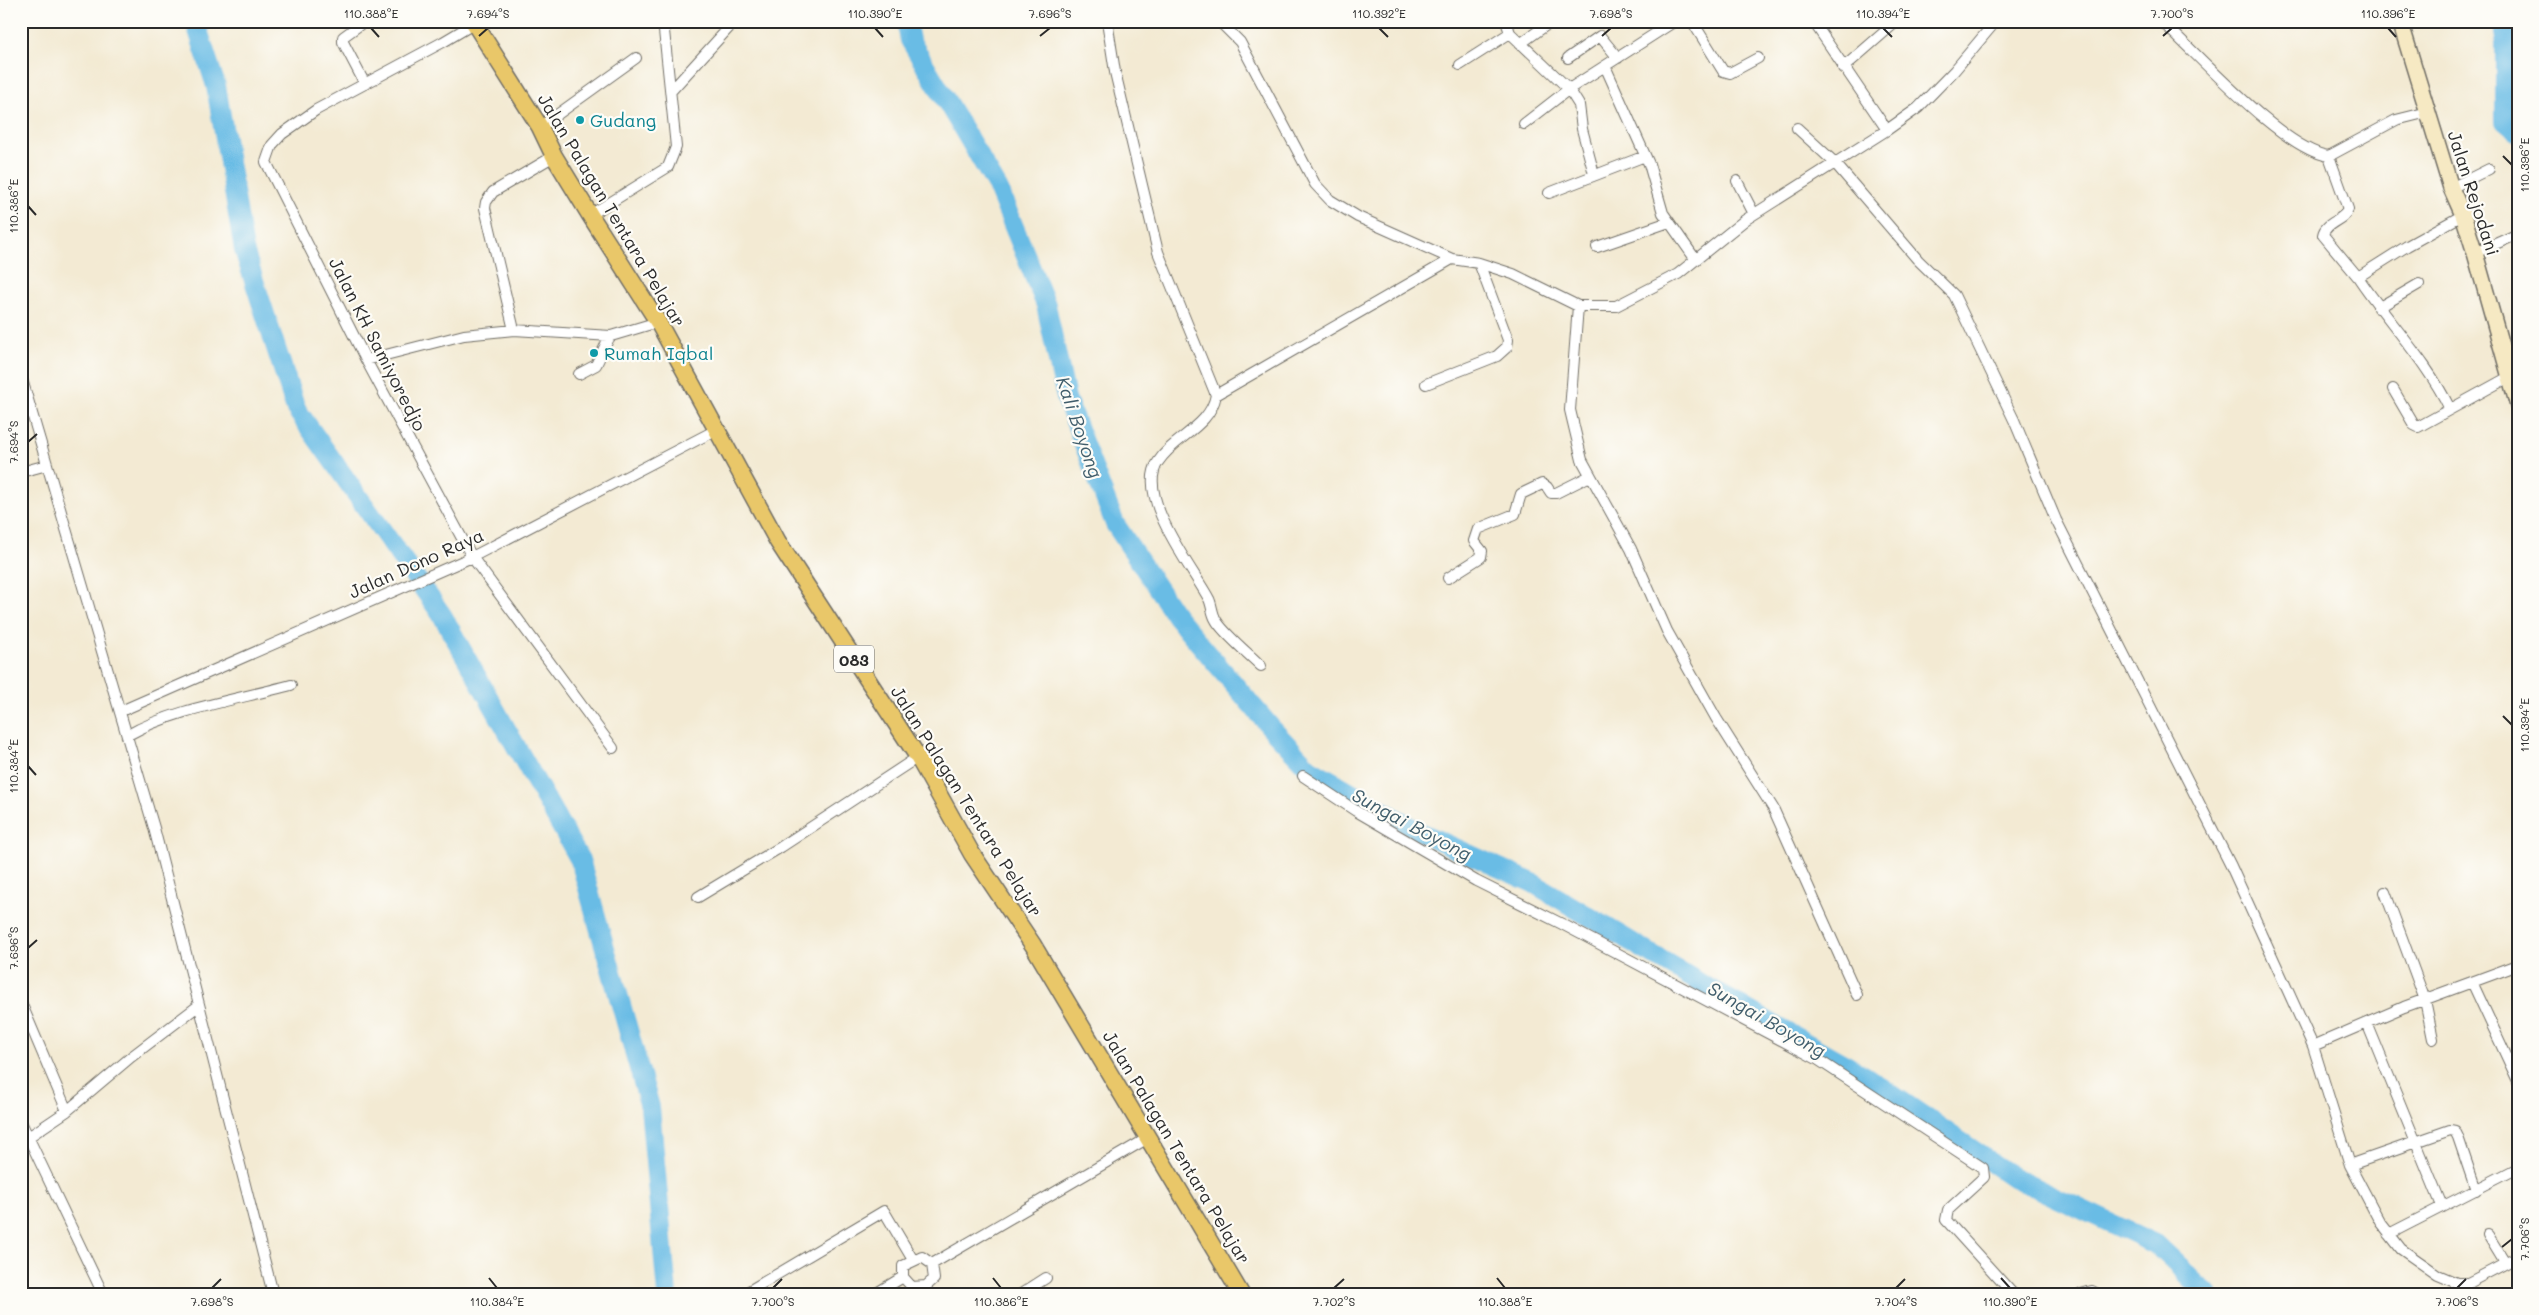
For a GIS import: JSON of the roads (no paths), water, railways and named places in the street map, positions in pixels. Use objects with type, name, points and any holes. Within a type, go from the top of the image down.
[{"type":"main road","name":"Jalan Rejodani","points":[[2400,21],[2451,188],[2463,215],[2475,253],[2518,406]]},
{"type":"main road","name":"Jalan Palagan Tentara Pelajar","points":[[474,22],[540,128],[554,156],[590,215],[658,322],[778,542],[918,757],[972,854],[1033,945],[1241,1294]]},
{"type":"street","points":[[365,21],[343,36],[343,42],[365,84]]},
{"type":"street","points":[[590,215],[668,168],[676,147],[663,21]]},
{"type":"street","points":[[671,91],[735,21]]},
{"type":"street","points":[[1107,21],[1114,72],[1158,252],[1216,395],[1214,409],[1202,422],[1167,451],[1157,464],[1152,478],[1162,515],[1173,542],[1209,598],[1216,621],[1261,666]]},
{"type":"street","points":[[1219,21],[1240,42],[1315,184],[1330,200],[1358,217],[1452,259],[1479,263],[1512,274],[1578,306],[1616,306],[1678,274],[1754,214],[1887,130],[1918,108],[1954,71],[1994,22]]},
{"type":"street","points":[[1506,21],[1510,33],[1569,89],[1579,104],[1582,129],[1594,174]]},
{"type":"street","points":[[1520,44],[1552,21]]},
{"type":"street","points":[[1524,124],[1569,89],[1675,21]]},
{"type":"street","points":[[1692,21],[1724,71],[1730,73],[1758,58]]},
{"type":"street","points":[[1813,21],[1843,68],[1887,130]]},
{"type":"street","points":[[1843,68],[1897,21]]},
{"type":"street","points":[[2161,21],[2240,97],[2300,146],[2319,154],[2330,156],[2396,120],[2428,112]]},
{"type":"street","name":"Jalan KH Samiyoredjo","points":[[474,22],[316,110],[282,134],[272,145],[266,162],[366,360],[472,557],[613,748]]},
{"type":"street","points":[[1460,64],[1510,33]]},
{"type":"street","points":[[1568,58],[1600,36],[1618,58]]},
{"type":"street","points":[[540,128],[636,58]]},
{"type":"street","points":[[1605,66],[1646,156],[1663,213],[1696,260]]},
{"type":"street","points":[[1797,128],[1834,162],[1918,260],[1954,295],[2014,420],[2056,520],[2231,866],[2313,1046],[2350,1165],[2380,1222],[2401,1249],[2438,1275],[2457,1283],[2468,1283],[2518,1257]]},
{"type":"street","points":[[514,330],[485,208],[486,202],[492,192],[554,156]]},
{"type":"street","points":[[1549,193],[1594,174],[1646,156]]},
{"type":"street","points":[[2330,156],[2348,209],[2345,215],[2325,229],[2323,235],[2358,277],[2378,308],[2429,370],[2450,409]]},
{"type":"street","points":[[2451,188],[2489,169]]},
{"type":"street","points":[[1737,181],[1754,214]]},
{"type":"street","points":[[2358,277],[2407,246],[2463,215]]},
{"type":"street","points":[[1597,247],[1669,222]]},
{"type":"street","points":[[2475,253],[2518,234]]},
{"type":"street","points":[[1216,395],[1452,259]]},
{"type":"street","points":[[1426,384],[1497,356],[1507,347],[1508,340],[1479,263]]},
{"type":"street","points":[[2378,308],[2419,284]]},
{"type":"street","points":[[1578,306],[1570,410],[1582,460],[1631,549],[1667,631],[1716,718],[1773,808],[1857,994]]},
{"type":"street","points":[[366,360],[464,336],[514,330],[610,336],[658,322]]},
{"type":"street","points":[[580,374],[596,365],[610,336]]},
{"type":"street","points":[[21,376],[154,828],[273,1294]]},
{"type":"street","points":[[2393,389],[2416,426],[2509,377]]},
{"type":"street","name":"Jalan Dono Raya","points":[[121,711],[472,557],[716,430]]},
{"type":"street","points":[[21,472],[47,465]]},
{"type":"street","points":[[1448,578],[1481,557],[1482,552],[1474,541],[1478,529],[1515,514],[1521,494],[1542,484],[1551,493],[1556,493],[1590,476]]},
{"type":"street","points":[[128,735],[143,726],[179,714],[291,685]]},
{"type":"street","points":[[698,897],[781,847],[918,757]]},
{"type":"street","points":[[1303,776],[1356,811],[1476,881],[1587,937],[1816,1059],[1984,1168],[1984,1176],[1948,1210],[1946,1220],[2013,1294]]},
{"type":"street","points":[[2385,892],[2424,1000],[2433,1039]]},
{"type":"street","points":[[2313,1046],[2424,1000],[2518,965]]},
{"type":"street","points":[[2472,982],[2518,1080]]},
{"type":"street","points":[[22,1005],[67,1111]]},
{"type":"street","points":[[26,1140],[67,1111],[131,1056],[198,1006]]},
{"type":"street","points":[[2367,1023],[2442,1206]]},
{"type":"street","points":[[21,1122],[26,1140],[103,1294]]},
{"type":"street","points":[[2350,1165],[2445,1131],[2454,1131],[2476,1190]]},
{"type":"street","points":[[932,1264],[1148,1138]]},
{"type":"street","points":[[2389,1234],[2518,1168]]},
{"type":"street","points":[[744,1294],[884,1211],[913,1260]]},
{"type":"street","points":[[2488,1235],[2505,1263]]},
{"type":"street","points":[[922,1257],[932,1264],[934,1278],[928,1290],[912,1287],[903,1277],[903,1266],[913,1260],[922,1257]]},
{"type":"street","points":[[875,1294],[903,1277]]},
{"type":"street","points":[[1021,1294],[1046,1278]]},
{"type":"street","points":[[2081,1294],[2092,1291],[2098,1294]]},
{"type":"waterway","points":[[195,21],[216,86],[244,250],[296,409],[442,615],[580,860],[650,1107],[667,1294]]},
{"type":"waterway","name":"Sungai Boyong","points":[[906,21],[910,40],[998,188],[1046,305],[1066,398],[1115,524],[1176,616],[1273,730],[1309,768],[1420,832],[1533,883],[1705,986],[1865,1076],[2011,1176],[2155,1244],[2208,1294]]},
{"type":"waterway","name":"Kali Boyong","points":[[2505,21],[2505,121],[2518,132]]},
{"type":"place","name":"Gudang","points":[[580,120]]},
{"type":"place","name":"Rumah Iqbal","points":[[594,353]]}]
